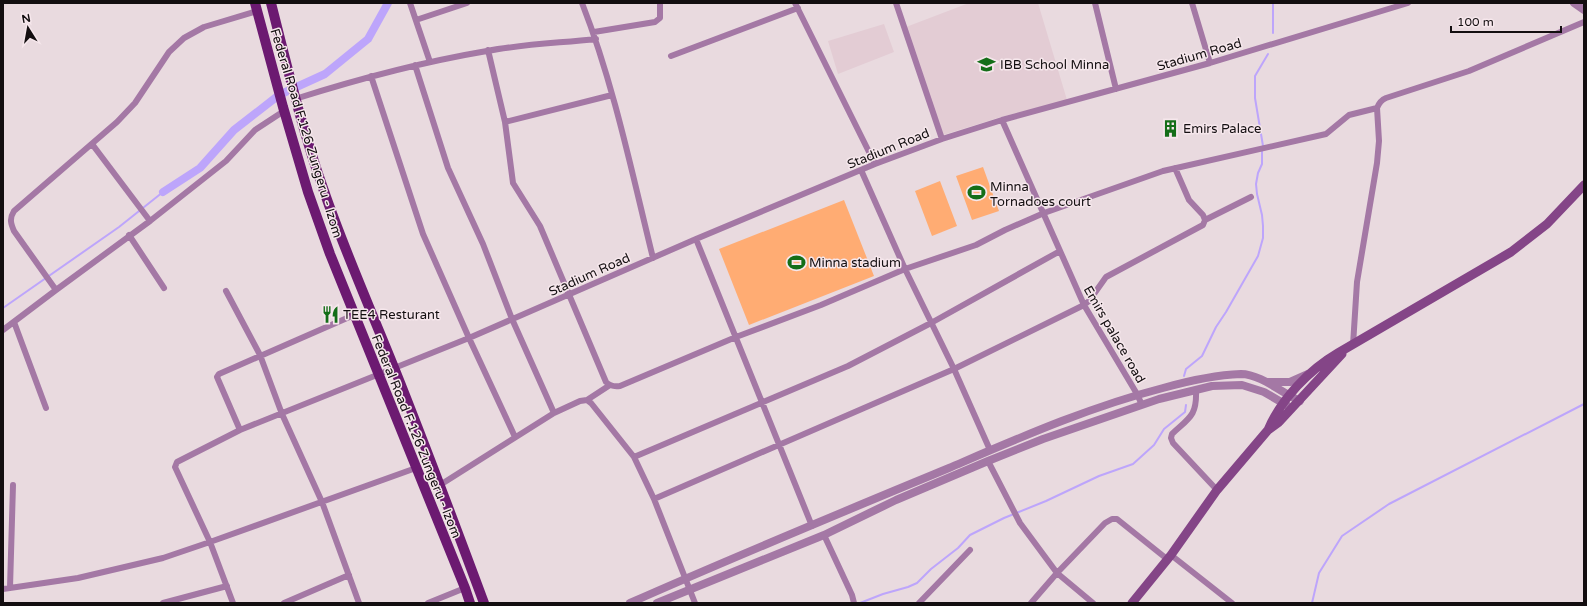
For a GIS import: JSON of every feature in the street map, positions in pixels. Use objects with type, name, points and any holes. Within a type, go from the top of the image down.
[{"type":"main road","name":"Federal Road F.126 Zungeru - Izom","points":[[272,3],[290,82],[323,190],[440,485],[484,603]]},
{"type":"main road","name":"Federal Road F.126 Zungeru - Izom","points":[[256,7],[283,109],[308,192],[354,315],[470,603]]},
{"type":"main road","points":[[1132,603],[1169,557],[1217,490],[1268,430],[1279,422],[1288,403],[1310,373],[1335,354],[1350,347],[1512,252],[1547,224],[1584,185]]},
{"type":"main road","points":[[1288,403],[1300,401],[1350,347]]},
{"type":"street","points":[[410,3],[430,62]]},
{"type":"street","points":[[416,20],[467,3]]},
{"type":"street","points":[[582,3],[594,32],[612,95],[653,258]]},
{"type":"street","points":[[594,32],[655,22],[660,18],[660,3]]},
{"type":"street","points":[[896,3],[942,139]]},
{"type":"street","points":[[1095,3],[1116,89]]},
{"type":"street","points":[[1192,3],[1210,63]]},
{"type":"street","name":"Stadium Road","points":[[210,542],[175,467],[175,464],[240,430],[469,338],[696,239],[875,164],[942,139],[1002,120],[1210,63],[1408,3]]},
{"type":"street","points":[[1574,3],[1584,10]]},
{"type":"street","points":[[671,56],[797,6],[875,164]]},
{"type":"street","points":[[56,290],[14,231],[11,224],[11,217],[14,211],[117,122],[134,103],[169,52],[184,38],[204,27],[256,7]]},
{"type":"street","points":[[1350,347],[1357,282],[1377,163],[1377,108],[1381,100],[1469,71],[1584,22]]},
{"type":"street","points":[[295,97],[415,65],[488,50],[596,39]]},
{"type":"street","points":[[488,50],[505,122],[513,184],[540,226],[606,382],[615,387],[736,337],[786,320],[905,269],[976,245],[1005,230],[1044,213],[1121,185],[1175,168],[1326,134],[1349,115],[1377,108]]},
{"type":"street","points":[[415,65],[448,168],[483,244],[512,320],[554,413]]},
{"type":"street","points":[[371,76],[423,234],[469,338],[516,437]]},
{"type":"street","points":[[505,122],[612,95]]},
{"type":"street","points":[[3,330],[150,221],[226,161],[255,130],[283,109]]},
{"type":"street","name":"Emirs palace road","points":[[1002,120],[1084,305],[1142,405]]},
{"type":"street","points":[[92,144],[150,221]]},
{"type":"street","points":[[654,499],[954,369],[1084,305],[1089,301],[1106,277],[1203,225],[1203,215],[1187,196],[1175,168]]},
{"type":"street","points":[[861,170],[905,269],[954,369],[990,450]]},
{"type":"street","points":[[1204,220],[1251,197]]},
{"type":"street","points":[[129,236],[164,288]]},
{"type":"street","points":[[696,239],[812,526]]},
{"type":"street","points":[[634,457],[848,366],[931,323],[1060,251]]},
{"type":"street","points":[[226,291],[260,355],[282,414],[322,502],[359,603]]},
{"type":"street","points":[[240,430],[217,377],[219,374],[354,315]]},
{"type":"street","points":[[14,322],[46,408]]},
{"type":"street","points":[[630,603],[990,450],[1102,406],[1137,394],[1189,381],[1222,376],[1247,375],[1265,382],[1281,383],[1290,382],[1310,373]]},
{"type":"street","points":[[1265,382],[1288,403]]},
{"type":"street","points":[[440,485],[554,413],[580,401],[586,400],[610,385]]},
{"type":"street","points":[[657,603],[824,535],[896,500],[988,461],[1043,439],[1159,399],[1212,386],[1242,385],[1264,392],[1288,403]]},
{"type":"street","points":[[1196,391],[1195,410],[1190,418],[1172,434],[1171,438],[1173,443],[1217,490]]},
{"type":"street","points":[[586,400],[592,403],[634,457],[654,499],[695,603]]},
{"type":"street","points":[[988,461],[1020,523],[1057,573],[1094,603]]},
{"type":"street","points":[[13,485],[6,588],[78,578],[163,558],[416,468]]},
{"type":"street","points":[[1031,603],[1057,573],[1105,524],[1112,519],[1117,519],[1232,603]]},
{"type":"street","points":[[824,535],[852,595],[854,603]]},
{"type":"street","points":[[210,542],[233,603]]},
{"type":"street","points":[[919,603],[970,550]]},
{"type":"street","points":[[284,603],[349,575]]},
{"type":"street","points":[[163,603],[227,586]]},
{"type":"street","points":[[428,603],[465,588]]},
{"type":"shaded area","name":"IBB School Minna","points":[[969,3],[1038,3],[1067,100],[1001,117],[943,135],[906,27]]},
{"type":"shaded area","points":[[884,24],[894,52],[838,74],[828,41]]},
{"type":"shaded area","name":"Minna Tornadoes court","points":[[983,167],[999,211],[972,220],[956,176]]},
{"type":"shaded area","name":"Minna Tornadoes court","points":[[940,181],[957,226],[932,236],[915,191]]},
{"type":"shaded area","name":"Minna stadium","points":[[844,200],[874,276],[749,325],[719,249]]},
{"type":"waterway","points":[[163,192],[200,168],[234,130],[279,95],[325,74],[368,39],[388,3]]},
{"type":"waterway","points":[[1273,3],[1273,33]]},
{"type":"waterway","points":[[1263,146],[1255,98],[1255,76],[1268,54]]},
{"type":"waterway","points":[[1184,376],[1186,369],[1202,356],[1216,327],[1258,256],[1263,238],[1263,226],[1256,184],[1258,173],[1262,164],[1262,151]]},
{"type":"waterway","points":[[3,308],[119,227],[163,192]]},
{"type":"waterway","points":[[1312,603],[1319,573],[1342,536],[1389,504],[1584,404]]},
{"type":"waterway","points":[[860,603],[917,583],[931,569],[958,548],[970,535],[1004,518],[1046,501],[1099,476],[1133,464],[1154,445],[1164,429],[1185,412],[1186,405]]},
{"type":"place","name":"IBB School Minna","points":[[987,64]]},
{"type":"place","name":"Emirs Palace","points":[[1170,128]]},
{"type":"place","name":"Minna Tornadoes court","points":[[977,193]]},
{"type":"place","name":"Minna stadium","points":[[796,262]]},
{"type":"place","name":"TEE4 Resturant","points":[[330,314]]}]
